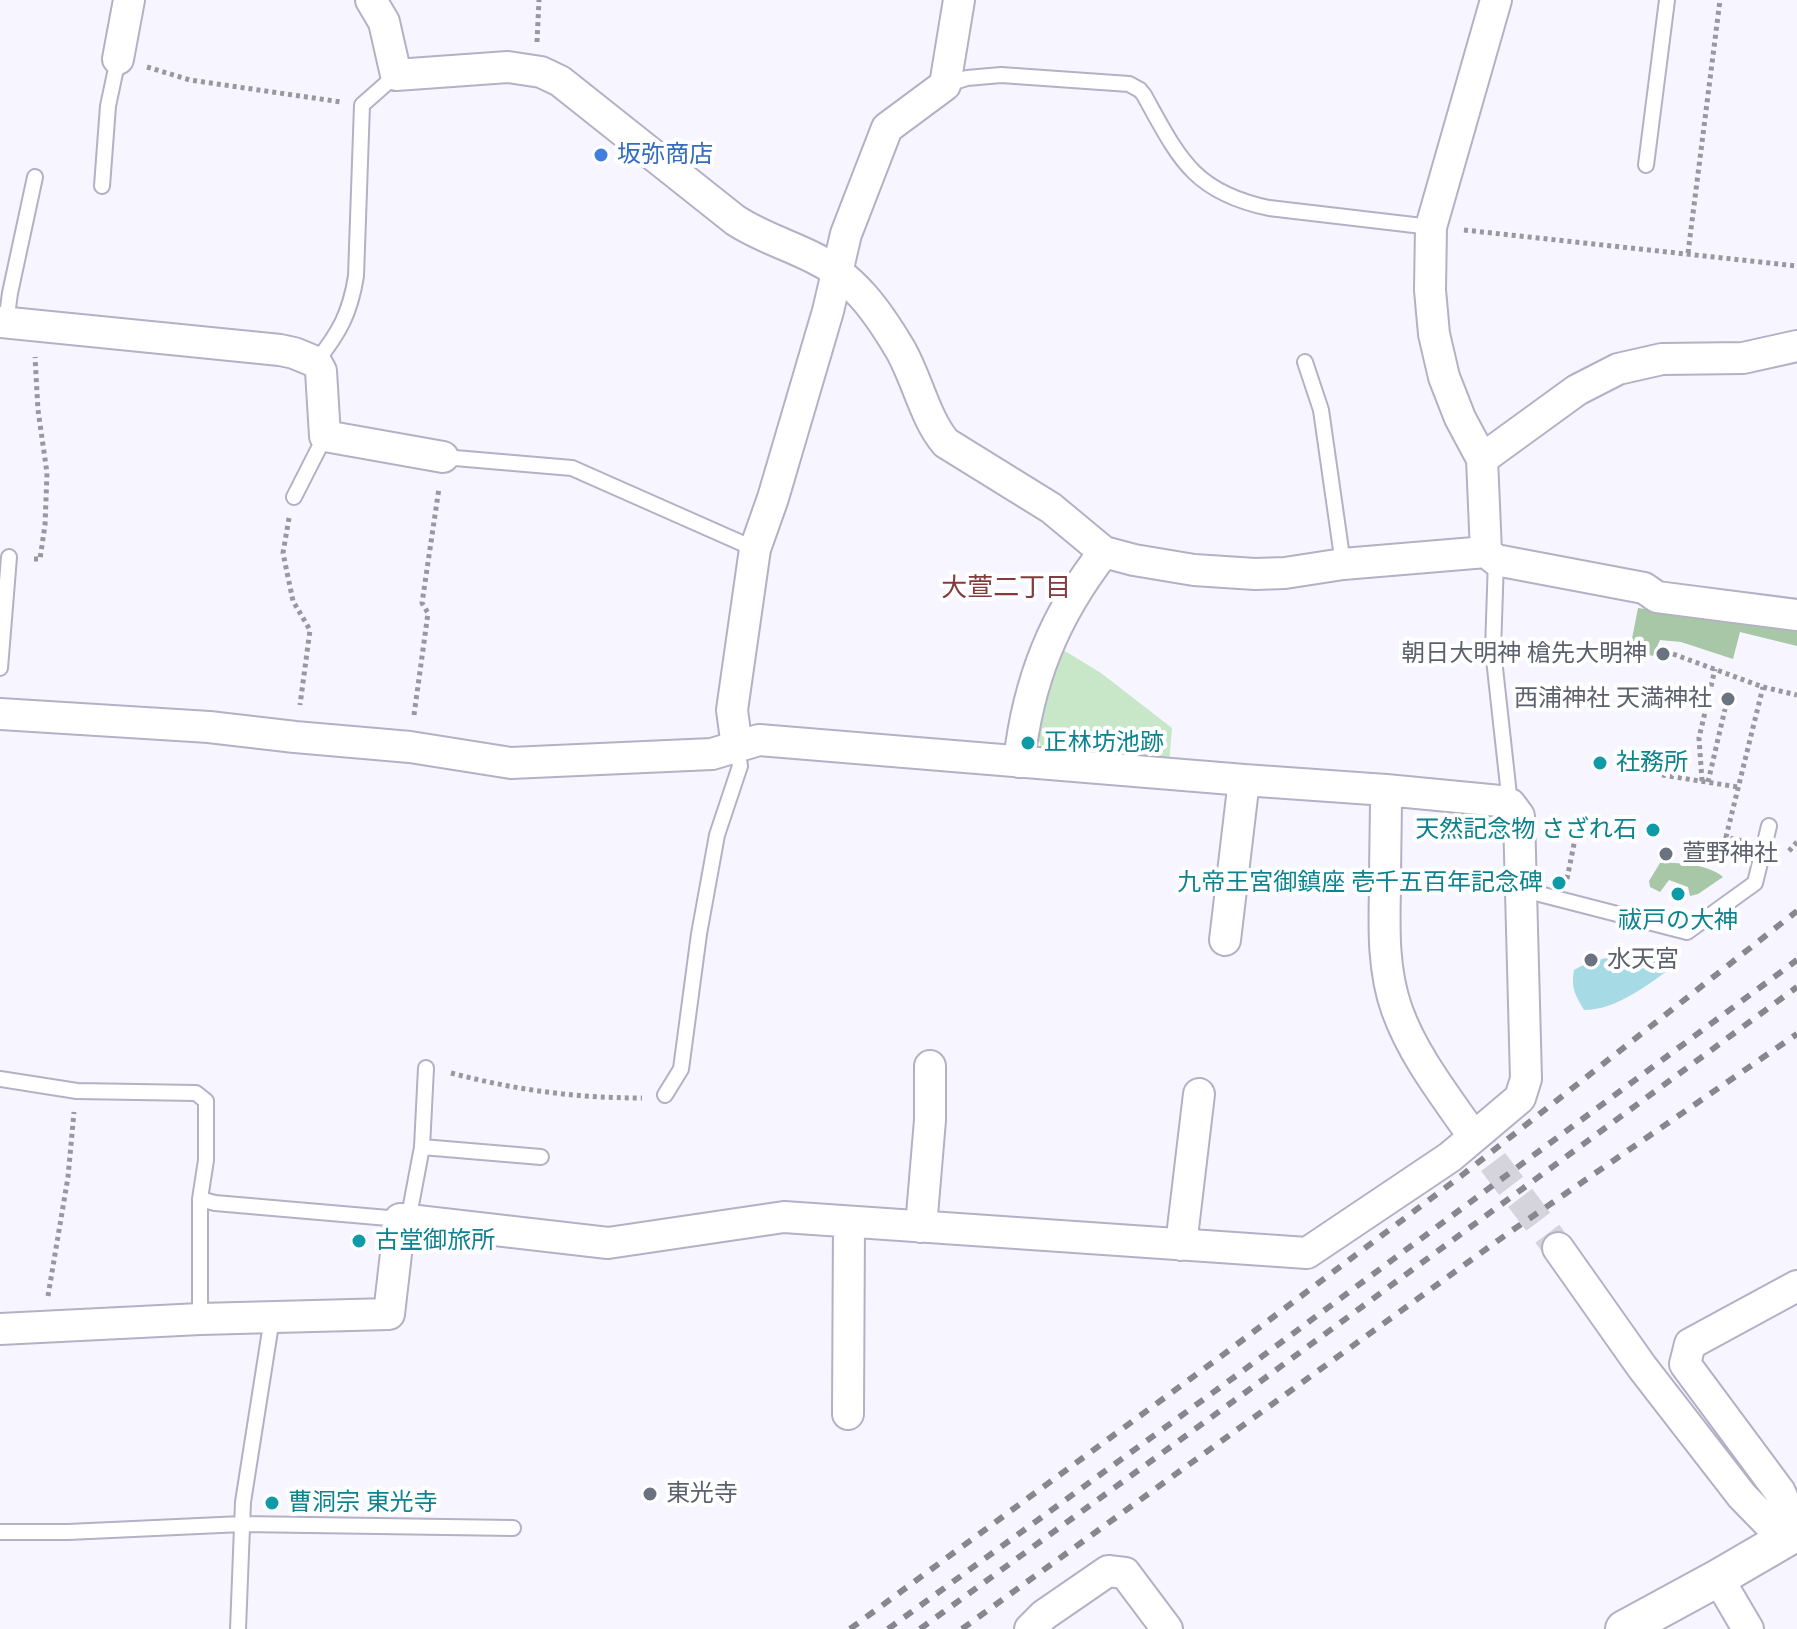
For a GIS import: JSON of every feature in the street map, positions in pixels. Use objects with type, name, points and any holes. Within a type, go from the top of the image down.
[{"type":"street","points":[[118,59],[129,0]]},
{"type":"street","points":[[371,0],[384,22],[396,75],[508,67],[541,72],[560,81],[735,220],[838,272],[865,297],[890,333],[910,365],[938,433],[946,443],[1051,508],[1104,552],[1164,566],[1224,573],[1285,573],[1343,564],[1491,556],[1644,588],[1657,597],[1797,615]]},
{"type":"street","points":[[737,747],[732,710],[755,549],[773,498],[838,272],[846,234],[887,128],[945,85],[959,0]]},
{"type":"street","points":[[1491,556],[1482,459],[1451,398],[1439,355],[1430,290],[1431,227],[1496,0]]},
{"type":"street","points":[[13,323],[294,353],[316,362],[321,371],[325,436],[443,457]]},
{"type":"street","points":[[1482,459],[1577,390],[1618,369],[1662,359],[1754,357],[1797,346]]},
{"type":"street","points":[[1019,762],[1028,705],[1045,651],[1071,599],[1104,552]]},
{"type":"street","points":[[0,714],[209,727],[410,747],[511,763],[712,754],[759,740],[1386,790],[1488,799],[1510,804],[1519,816],[1526,1079],[1520,1098],[1450,1157],[1307,1253],[784,1217],[608,1243],[404,1220],[389,1314],[0,1329]]},
{"type":"street","points":[[1225,940],[1244,780]]},
{"type":"street","points":[[1386,790],[1385,948],[1388,979],[1396,1009],[1409,1038],[1466,1126]]},
{"type":"street","points":[[921,1227],[930,1120],[930,1066]]},
{"type":"street","points":[[1181,1245],[1199,1094]]},
{"type":"street","points":[[848,1414],[849,1222]]},
{"type":"street","points":[[1558,1248],[1642,1367],[1742,1496],[1790,1536]]},
{"type":"street","points":[[1790,1536],[1788,1511],[1780,1492],[1685,1364],[1690,1344],[1797,1286]]},
{"type":"street","points":[[1624,1629],[1790,1536]]},
{"type":"street","points":[[1030,1629],[1044,1615],[1108,1571],[1125,1573],[1167,1629]]},
{"type":"street","points":[[1718,1578],[1748,1629]]},
{"type":"lane","points":[[1646,165],[1667,0]]},
{"type":"lane","points":[[102,186],[108,106],[118,59]]},
{"type":"lane","points":[[316,362],[338,333],[356,276],[362,105],[396,75]]},
{"type":"lane","points":[[945,85],[967,78],[1001,75],[1129,84],[1144,95],[1175,152],[1207,183],[1226,195],[1285,211],[1431,227]]},
{"type":"lane","points":[[13,323],[10,293],[35,177]]},
{"type":"lane","points":[[1305,362],[1321,410],[1343,564]]},
{"type":"lane","points":[[294,497],[325,436]]},
{"type":"lane","points":[[443,457],[572,468],[755,549]]},
{"type":"lane","points":[[1491,556],[1493,650],[1510,804]]},
{"type":"lane","points":[[0,668],[9,557]]},
{"type":"lane","points":[[665,1095],[681,1069],[699,934],[717,835],[740,766],[737,747]]},
{"type":"lane","points":[[1520,889],[1687,932],[1755,883],[1769,826]]},
{"type":"lane","points":[[200,1199],[215,1203],[404,1220],[422,1147],[426,1068]]},
{"type":"lane","points":[[0,1079],[77,1091],[196,1093],[206,1101],[206,1160],[200,1199],[200,1319]]},
{"type":"lane","points":[[422,1147],[541,1157]]},
{"type":"lane","points":[[238,1629],[243,1502],[272,1318]]},
{"type":"lane","points":[[0,1532],[242,1524],[513,1528]]},
{"type":"path","points":[[1688,253],[1720,0]]},
{"type":"path","points":[[118,59],[190,80],[362,105]]},
{"type":"path","points":[[1431,227],[1797,266]]},
{"type":"path","points":[[9,557],[40,559],[47,473],[38,410],[13,323]]},
{"type":"path","points":[[410,747],[428,613],[422,603],[443,457]]},
{"type":"path","points":[[294,497],[283,553],[293,601],[310,630],[295,737]]},
{"type":"path","points":[[1673,654],[1763,687],[1797,695]]},
{"type":"path","points":[[1705,782],[1699,738],[1715,669]]},
{"type":"path","points":[[1763,687],[1726,837],[1797,854]]},
{"type":"path","points":[[1705,782],[1725,709]]},
{"type":"path","points":[[1662,775],[1738,787]]},
{"type":"path","points":[[1562,900],[1576,834]]},
{"type":"path","points":[[426,1068],[497,1085],[589,1098],[654,1098],[665,1095]]},
{"type":"path","points":[[43,1326],[68,1177],[77,1091]]},
{"type":"green space","points":[[1638,608],[1797,631],[1797,646],[1740,632],[1733,659],[1681,642],[1660,640],[1653,656],[1630,649]]},
{"type":"green space","points":[[1065,651],[1101,673],[1172,728],[1169,764],[1042,750],[1035,727],[1057,654]]},
{"type":"green space","points":[[1660,863],[1702,867],[1723,877],[1690,896],[1688,887],[1669,880],[1660,892],[1650,887],[1649,881]]},
{"type":"water","points":[[1640,949],[1669,952],[1677,959],[1676,965],[1621,1001],[1584,1010],[1574,991],[1574,970],[1587,963]]},
{"type":"tunnel","points":[[1466,1126],[1558,1248]]},
{"type":"railway","points":[[850,1629],[1461,1176],[1797,911]]},
{"type":"railway","points":[[888,1629],[1797,960]]},
{"type":"railway","points":[[920,1629],[1797,987]]},
{"type":"railway","points":[[962,1629],[1507,1234],[1797,1034]]},
{"type":"place","name":"坂弥商店","points":[[601,155]]},
{"type":"place","name":"朝日大明神 槍先大明神","points":[[1663,654]]},
{"type":"place","name":"西浦神社 天満神社","points":[[1728,699]]},
{"type":"place","name":"正林坊池跡","points":[[1028,743]]},
{"type":"place","name":"社務所","points":[[1600,763]]},
{"type":"place","name":"天然記念物 さざれ石","points":[[1653,830]]},
{"type":"place","name":"萱野神社","points":[[1666,854]]},
{"type":"place","name":"九帝王宮御鎮座 壱千五百年記念碑","points":[[1559,883]]},
{"type":"place","name":"祓戸の大神","points":[[1678,894]]},
{"type":"place","name":"水天宮","points":[[1591,960]]},
{"type":"place","name":"古堂御旅所","points":[[359,1241]]},
{"type":"place","name":"東光寺","points":[[650,1494]]},
{"type":"place","name":"曹洞宗 東光寺","points":[[272,1503]]},
{"type":"district","name":"大萱二丁目","points":[[1006,588]]}]
